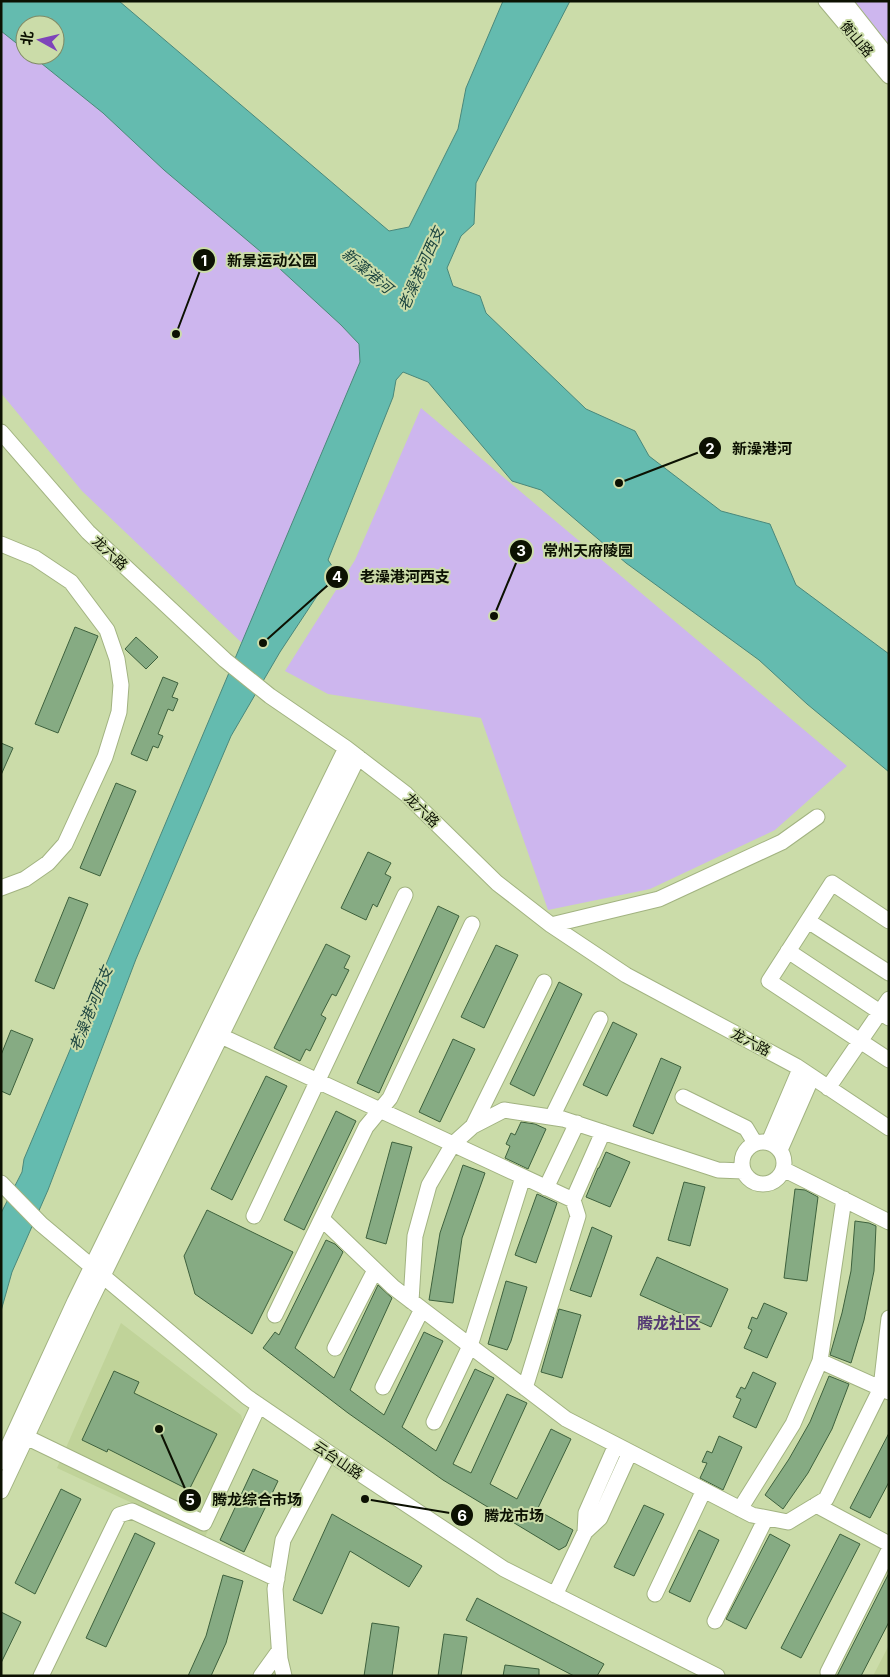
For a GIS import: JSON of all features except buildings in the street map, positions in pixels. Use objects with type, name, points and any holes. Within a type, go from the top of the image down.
[{"type":"street","name":"衡山路","points":[[826,1],[889,76]]},
{"type":"street","name":"衡山路","points":[[844,1],[889,58]]},
{"type":"street","name":"龙六路","points":[[1,432],[88,532],[225,660],[270,696],[346,748],[406,794],[497,882],[551,925],[626,975],[806,1073],[889,1128]]},
{"type":"street","points":[[1,544],[35,558],[71,582],[107,630],[118,659],[121,685],[119,712],[105,757],[65,844],[48,863],[25,878],[1,888]]},
{"type":"street","points":[[1,1491],[26,1438],[97,1272],[346,748]]},
{"type":"street","points":[[1,1462],[97,1272],[221,1036],[358,757]]},
{"type":"street","points":[[551,925],[659,899],[782,842],[817,817]]},
{"type":"street","points":[[889,921],[832,884],[769,981],[889,1060]]},
{"type":"street","points":[[254,1216],[405,896]]},
{"type":"street","points":[[808,921],[889,973]]},
{"type":"street","points":[[275,1315],[366,1127],[390,1098],[472,924]]},
{"type":"street","points":[[788,951],[884,1015]]},
{"type":"street","points":[[473,1126],[544,982]]},
{"type":"street","points":[[828,1088],[860,1041],[884,1015],[889,999]]},
{"type":"street","points":[[552,1117],[600,1019]]},
{"type":"street","points":[[221,1036],[573,1200]]},
{"type":"street","points":[[768,1145],[806,1073]]},
{"type":"street","points":[[684,1097],[746,1128],[783,1156],[783,1169],[779,1176],[768,1183],[753,1182],[743,1171],[742,1157],[750,1146],[768,1145]]},
{"type":"street","points":[[383,1388],[417,1305],[415,1236],[429,1186],[452,1144],[473,1126],[504,1110],[552,1117],[577,1123],[718,1170],[743,1171]]},
{"type":"street","points":[[546,1188],[577,1123]]},
{"type":"street","points":[[525,1388],[578,1216],[573,1200],[603,1132]]},
{"type":"street","points":[[783,1169],[889,1222]]},
{"type":"street","points":[[434,1422],[470,1346],[523,1177]]},
{"type":"street","name":"云台山路","points":[[1,1183],[41,1224],[247,1397],[504,1569],[717,1676]]},
{"type":"street","points":[[740,1509],[793,1424],[820,1361],[844,1200]]},
{"type":"street","points":[[322,1219],[393,1287],[566,1419],[752,1515],[788,1522],[826,1498],[885,1390],[889,1318]]},
{"type":"street","points":[[335,1348],[375,1270]]},
{"type":"street","points":[[820,1361],[885,1390]]},
{"type":"street","points":[[26,1438],[204,1523],[259,1405]]},
{"type":"street","points":[[585,1532],[586,1513],[616,1445]]},
{"type":"street","points":[[555,1595],[585,1532],[600,1518],[630,1452]]},
{"type":"street","points":[[284,1676],[279,1651],[275,1589],[283,1540],[329,1453]]},
{"type":"street","points":[[655,1594],[704,1490]]},
{"type":"street","points":[[816,1505],[889,1544]]},
{"type":"street","points":[[41,1676],[119,1515],[132,1511],[277,1579]]},
{"type":"street","points":[[715,1621],[766,1518]]},
{"type":"street","points":[[828,1672],[889,1550]]},
{"type":"street","points":[[262,1676],[279,1651]]},
{"type":"shaded area","points":[[854,1],[889,1],[889,46]]},
{"type":"shaded area","points":[[1,31],[15,42],[15,65],[43,65],[103,113],[164,170],[267,257],[341,325],[359,344],[360,362],[242,643],[82,491],[1,393]]},
{"type":"shaded area","points":[[421,408],[847,766],[775,830],[650,889],[548,910],[481,718],[328,694],[285,671],[355,560]]},
{"type":"shaded area","points":[[121,1323],[241,1415],[248,1442],[205,1537],[57,1468]]},
{"type":"shaded area","points":[[889,1645],[889,1676],[873,1676]]},
{"type":"water","name":"新藻港河","points":[[1,1],[119,1],[389,231],[409,227],[458,129],[466,88],[503,1],[570,1],[476,183],[474,224],[461,236],[447,268],[453,286],[480,296],[486,313],[586,409],[635,431],[649,456],[721,511],[770,524],[796,585],[889,654],[889,772],[807,704],[759,660],[626,563],[541,490],[512,481],[428,382],[403,372],[396,380],[393,397],[328,560],[335,570],[332,584],[321,590],[280,652],[231,736],[136,959],[48,1190],[12,1272],[1,1311],[1,1213],[22,1172],[24,1159],[360,362],[359,344],[341,325],[267,257],[164,170],[103,113],[43,65],[65,65],[65,15],[15,15],[15,42],[1,31]]},
{"type":"place","name":"新景运动公园","points":[[176,334]]},
{"type":"place","name":"新澡港河","points":[[619,483]]},
{"type":"place","name":"常州天府陵园","points":[[494,616]]},
{"type":"place","name":"老澡港河西支","points":[[263,643]]},
{"type":"place","name":"腾龙综合市场","points":[[159,1429]]},
{"type":"place","name":"腾龙市场","points":[[365,1499]]},
{"type":"district","name":"腾龙社区","points":[[669,1323]]}]
